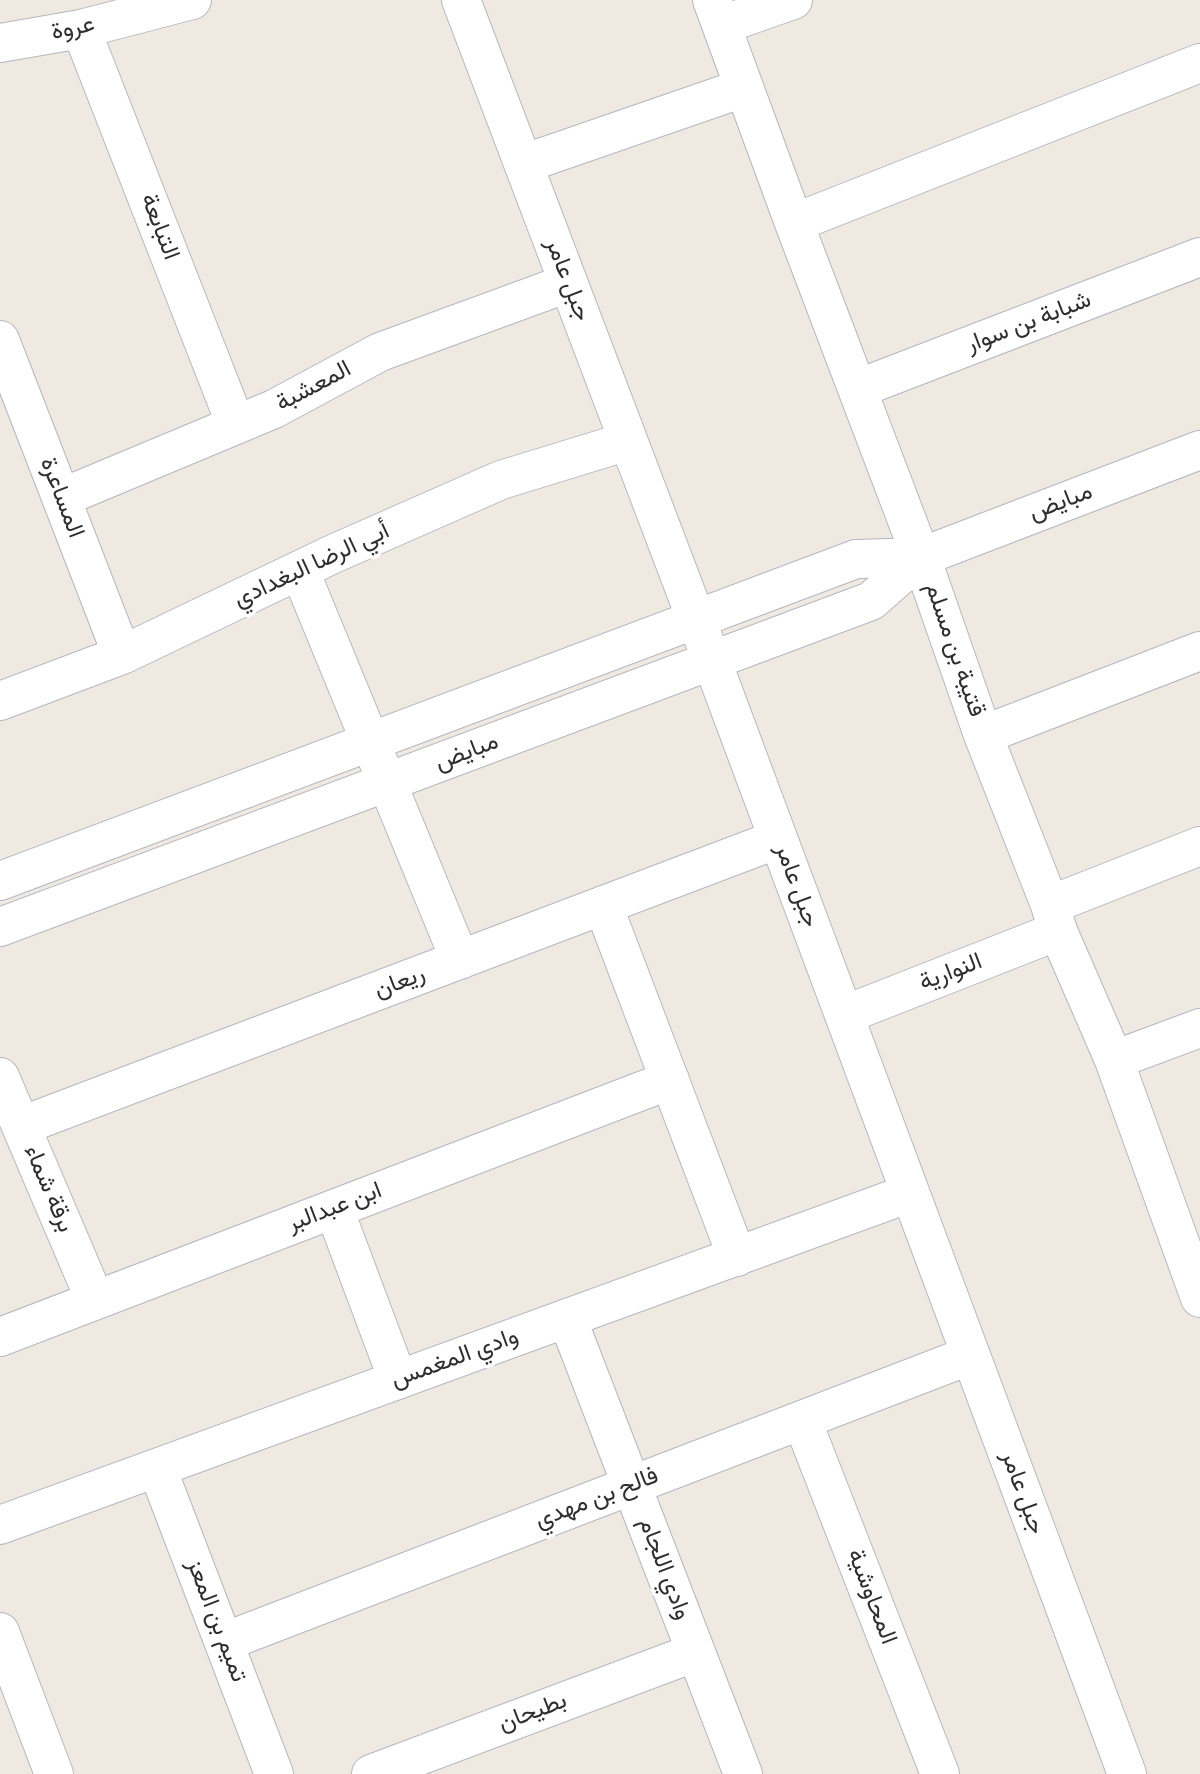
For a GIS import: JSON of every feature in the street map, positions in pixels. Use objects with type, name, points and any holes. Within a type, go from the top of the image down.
[{"type":"street","name":"عروة","points":[[0,43],[81,29],[192,0]]},
{"type":"street","name":"جبل عامر","points":[[461,0],[712,661],[1127,1774]]},
{"type":"street","points":[[717,12],[793,0]]},
{"type":"street","name":"قتيبة بن مسلم","points":[[717,12],[921,557],[983,735],[1054,918],[1191,1244],[1200,1298]]},
{"type":"street","name":"التبابعة","points":[[81,29],[236,425]]},
{"type":"street","points":[[794,223],[1200,63]]},
{"type":"street","points":[[523,164],[743,88]]},
{"type":"street","name":"شبابة بن سوار","points":[[857,389],[1200,257]]},
{"type":"street","name":"المعشبة","points":[[61,498],[274,409],[380,352],[568,283]]},
{"type":"street","name":"المساعرة","points":[[0,340],[122,655]]},
{"type":"street","name":"أبي الرضا البغدادي","points":[[0,701],[122,655],[501,480],[628,441]]},
{"type":"street","name":"مبايض","points":[[0,881],[856,559],[921,557],[1200,450]]},
{"type":"street","name":"مبايض","points":[[0,927],[871,601],[921,557]]},
{"type":"street","points":[[300,571],[460,960]]},
{"type":"street","points":[[983,735],[1200,651]]},
{"type":"street","name":"ريعان","points":[[21,1126],[778,839]]},
{"type":"street","name":"النوارية","points":[[844,1015],[1054,918],[1200,846]]},
{"type":"street","points":[[603,905],[737,1257]]},
{"type":"street","points":[[1114,1060],[1200,1028]]},
{"type":"street","name":"برقة شماء","points":[[0,1077],[95,1300]]},
{"type":"street","name":"ابن عبدالبر","points":[[0,1337],[670,1080]]},
{"type":"street","name":"وادي المغمس","points":[[0,1525],[910,1193]]},
{"type":"street","points":[[334,1209],[398,1380]]},
{"type":"street","name":"وادي اللجام","points":[[567,1318],[743,1774]]},
{"type":"street","name":"فالح بن مهدي","points":[[224,1642],[971,1355]]},
{"type":"street","name":"المحاوشية","points":[[802,1420],[940,1774]]},
{"type":"street","name":"تميم بن المعز","points":[[157,1468],[274,1774]]},
{"type":"street","points":[[0,1632],[54,1774]]},
{"type":"street","name":"بطيحان","points":[[371,1774],[696,1652]]}]
